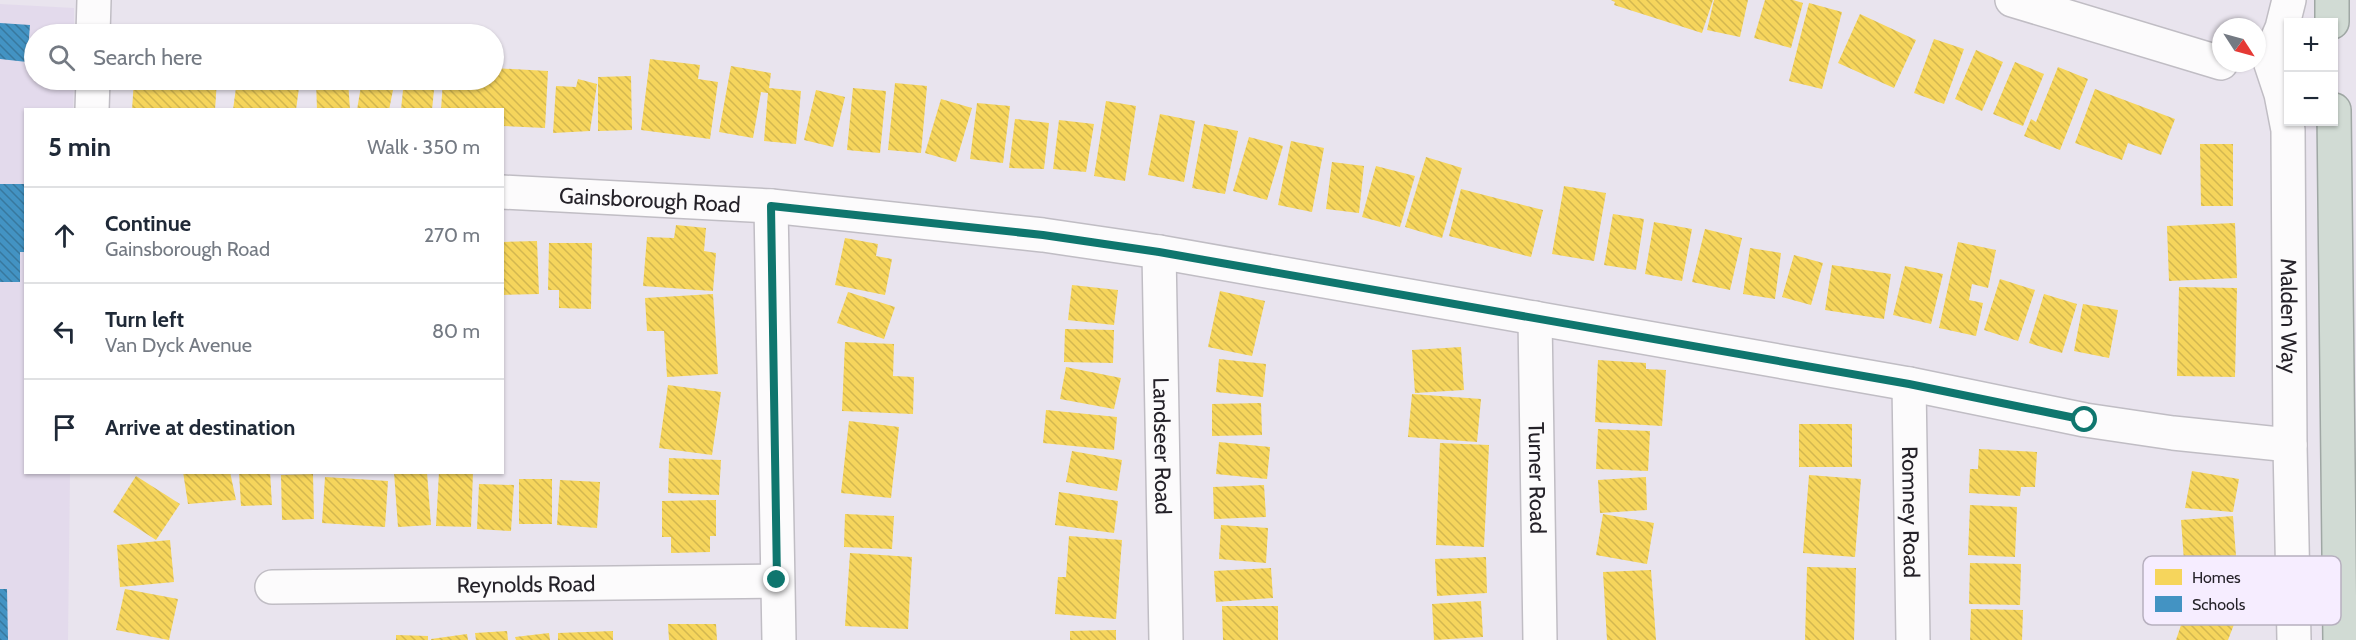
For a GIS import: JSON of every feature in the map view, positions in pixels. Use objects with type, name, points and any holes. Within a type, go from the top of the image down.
[{"type":"highway","points":[[2332,0],[2332,18]]},
{"type":"highway","name":"Malden Way","points":[[2334,126],[2339,556]]},
{"type":"highway","name":"Malden Way","points":[[2340,625],[2340,640]]},
{"type":"street","points":[[93,24],[94,0]]},
{"type":"street","points":[[2012,0],[2212,60]]},
{"type":"street","points":[[2266,50],[2282,28],[2289,0]]},
{"type":"street","name":"Malden Way","points":[[2266,72],[2281,94],[2288,130],[2293,556]]},
{"type":"street","points":[[92,108],[93,90]]},
{"type":"street","name":"Gainsborough Road","points":[[504,192],[771,206],[1043,235],[1159,252],[1909,384],[2085,420],[2173,433],[2290,445]]},
{"type":"street","points":[[771,206],[779,640]]},
{"type":"street","name":"Landseer Road","points":[[1159,252],[1166,640]]},
{"type":"street","name":"Turner Road","points":[[1535,318],[1540,640]]},
{"type":"street","name":"Romney Road","points":[[1909,384],[1913,640]]},
{"type":"street","name":"Reynolds Road","points":[[272,586],[777,580]]},
{"type":"street","name":"Malden Way","points":[[2295,625],[2295,640]]},
{"type":"shaded area","points":[[0,4],[74,8],[74,24],[24,24],[24,90],[74,90],[73,108],[24,108],[24,474],[70,474],[68,640],[0,640]]},
{"type":"building: Homes","points":[[1611,0],[1713,0],[1702,33],[1614,5],[1615,2]]},
{"type":"building: Homes","points":[[1714,0],[1748,0],[1740,37],[1707,30]]},
{"type":"building: Homes","points":[[1765,0],[1793,0],[1803,3],[1791,48],[1754,38]]},
{"type":"building: Homes","points":[[1809,3],[1842,12],[1822,89],[1789,81]]},
{"type":"building: Homes","points":[[1860,14],[1916,40],[1894,88],[1838,63]]},
{"type":"building: Homes","points":[[1934,39],[1964,49],[1944,104],[1914,93]]},
{"type":"building: Homes","points":[[1976,50],[2003,62],[1982,111],[1955,99]]},
{"type":"building: Homes","points":[[650,59],[700,65],[698,79],[718,82],[710,139],[641,130]]},
{"type":"building: Homes","points":[[2015,62],[2044,74],[2023,126],[1993,114]]},
{"type":"building: Homes","points":[[731,66],[771,73],[769,88],[801,91],[796,144],[764,141],[768,93],[761,92],[753,138],[719,132]]},
{"type":"building: Homes","points":[[2058,67],[2088,79],[2060,150],[2024,136],[2031,119],[2036,122]]},
{"type":"building: Homes","points":[[504,69],[548,71],[545,128],[504,126],[504,108],[441,108],[442,90],[504,90]]},
{"type":"building: Homes","points":[[631,76],[632,130],[598,131],[598,77]]},
{"type":"building: Homes","points":[[578,79],[597,84],[590,131],[553,133],[556,86],[576,87]]},
{"type":"building: Homes","points":[[895,83],[927,86],[921,153],[888,150]]},
{"type":"building: Homes","points":[[853,88],[886,91],[880,153],[847,150]]},
{"type":"building: Homes","points":[[2095,89],[2175,119],[2161,155],[2128,143],[2122,160],[2075,143]]},
{"type":"building: Homes","points":[[133,90],[216,90],[215,108],[132,108]]},
{"type":"building: Homes","points":[[236,90],[299,90],[296,108],[233,108]]},
{"type":"building: Homes","points":[[316,90],[349,90],[350,108],[317,108]]},
{"type":"building: Homes","points":[[360,90],[393,90],[389,108],[357,108]]},
{"type":"building: Homes","points":[[403,90],[434,90],[432,108],[401,108]]},
{"type":"building: Homes","points":[[816,90],[845,97],[833,147],[804,140]]},
{"type":"building: Homes","points":[[941,99],[972,108],[956,162],[925,153]]},
{"type":"building: Homes","points":[[1106,101],[1136,106],[1125,181],[1094,176]]},
{"type":"building: Homes","points":[[977,103],[1010,106],[1003,163],[970,159]]},
{"type":"building: Homes","points":[[1160,114],[1195,121],[1184,182],[1148,175]]},
{"type":"building: Homes","points":[[1015,119],[1049,123],[1044,169],[1009,168]]},
{"type":"building: Homes","points":[[1059,120],[1094,124],[1086,172],[1053,169]]},
{"type":"building: Homes","points":[[1204,124],[1238,131],[1225,194],[1192,188]]},
{"type":"building: Homes","points":[[1249,137],[1283,146],[1267,200],[1233,191]]},
{"type":"building: Homes","points":[[1291,141],[1324,148],[1312,212],[1278,205]]},
{"type":"building: Homes","points":[[2200,144],[2233,144],[2233,206],[2201,206]]},
{"type":"building: Homes","points":[[1426,157],[1462,168],[1442,238],[1405,227]]},
{"type":"building: Homes","points":[[1332,162],[1364,166],[1359,213],[1326,209]]},
{"type":"building: Homes","points":[[1376,166],[1415,176],[1400,227],[1362,217]]},
{"type":"building: Homes","points":[[1564,186],[1606,193],[1594,261],[1552,254]]},
{"type":"building: Homes","points":[[1461,189],[1543,210],[1531,257],[1449,236]]},
{"type":"building: Homes","points":[[1613,214],[1644,219],[1636,270],[1604,265]]},
{"type":"building: Homes","points":[[1654,222],[1692,229],[1682,281],[1645,274]]},
{"type":"building: Homes","points":[[2235,223],[2237,278],[2169,281],[2167,226]]},
{"type":"building: Homes","points":[[676,225],[706,228],[704,251],[716,253],[713,291],[643,286],[647,237],[674,238]]},
{"type":"building: Homes","points":[[1705,229],[1742,238],[1730,290],[1692,282]]},
{"type":"building: Homes","points":[[845,238],[878,244],[876,256],[892,259],[885,295],[835,285]]},
{"type":"building: Homes","points":[[537,241],[539,294],[504,295],[504,242]]},
{"type":"building: Homes","points":[[1958,242],[1996,250],[1988,288],[1972,284],[1969,300],[1983,303],[1976,336],[1939,328]]},
{"type":"building: Homes","points":[[549,243],[592,243],[591,309],[559,308],[559,290],[548,290]]},
{"type":"building: Homes","points":[[1750,248],[1781,253],[1775,299],[1743,294]]},
{"type":"building: Homes","points":[[1794,255],[1823,263],[1811,305],[1782,297]]},
{"type":"building: Homes","points":[[1832,265],[1891,274],[1884,319],[1825,310]]},
{"type":"building: Homes","points":[[1905,266],[1943,274],[1931,324],[1893,315]]},
{"type":"building: Homes","points":[[2000,279],[2035,290],[2018,341],[1984,330]]},
{"type":"building: Homes","points":[[1072,285],[1118,290],[1114,325],[1068,320]]},
{"type":"building: Homes","points":[[2179,287],[2237,288],[2235,377],[2177,376]]},
{"type":"building: Homes","points":[[1220,291],[1265,301],[1252,356],[1208,347]]},
{"type":"building: Homes","points":[[848,292],[895,307],[884,339],[837,323]]},
{"type":"building: Homes","points":[[713,294],[718,374],[667,377],[664,331],[647,331],[645,298]]},
{"type":"building: Homes","points":[[2044,294],[2077,304],[2062,353],[2029,343]]},
{"type":"building: Homes","points":[[2083,304],[2118,310],[2109,358],[2074,351]]},
{"type":"building: Homes","points":[[1065,329],[1114,330],[1113,363],[1064,362]]},
{"type":"building: Homes","points":[[845,342],[894,344],[893,376],[914,377],[913,414],[842,411]]},
{"type":"building: Homes","points":[[1461,347],[1464,390],[1415,393],[1412,350]]},
{"type":"building: Homes","points":[[1219,359],[1266,364],[1263,397],[1216,392]]},
{"type":"building: Homes","points":[[1598,360],[1646,363],[1646,369],[1666,370],[1662,426],[1595,422]]},
{"type":"building: Homes","points":[[1066,367],[1121,378],[1114,409],[1060,399]]},
{"type":"building: Homes","points":[[668,385],[721,392],[712,455],[659,448]]},
{"type":"building: Homes","points":[[1412,394],[1481,399],[1477,442],[1408,437]]},
{"type":"building: Homes","points":[[1261,403],[1262,435],[1212,436],[1212,404]]},
{"type":"building: Homes","points":[[1046,410],[1117,417],[1114,450],[1043,443]]},
{"type":"building: Homes","points":[[849,421],[899,427],[891,498],[841,493]]},
{"type":"building: Homes","points":[[1799,424],[1852,424],[1852,467],[1799,467]]},
{"type":"building: Homes","points":[[1598,429],[1650,431],[1648,471],[1596,469]]},
{"type":"building: Homes","points":[[1219,442],[1270,447],[1267,479],[1216,474]]},
{"type":"building: Homes","points":[[1440,443],[1489,445],[1484,547],[1436,545]]},
{"type":"building: Homes","points":[[1979,449],[2037,452],[2035,487],[2021,487],[2020,496],[1969,493],[1970,469],[1978,469]]},
{"type":"building: Homes","points":[[1072,451],[1122,460],[1117,491],[1066,482]]},
{"type":"building: Homes","points":[[669,458],[721,460],[719,495],[668,493]]},
{"type":"building: Homes","points":[[2192,471],[2239,479],[2233,512],[2185,508]]},
{"type":"building: Homes","points":[[183,474],[230,474],[236,500],[188,504]]},
{"type":"building: Homes","points":[[239,474],[270,474],[272,505],[241,506]]},
{"type":"building: Homes","points":[[313,474],[314,519],[282,520],[281,475]]},
{"type":"building: Homes","points":[[394,474],[427,474],[431,525],[398,527]]},
{"type":"building: Homes","points":[[439,474],[473,474],[471,527],[436,526]]},
{"type":"building: Homes","points":[[1809,475],[1861,479],[1855,557],[1803,553]]},
{"type":"building: Homes","points":[[136,476],[180,504],[156,540],[113,512]]},
{"type":"building: Homes","points":[[325,477],[388,481],[385,527],[322,523]]},
{"type":"building: Homes","points":[[1646,477],[1647,510],[1600,513],[1598,480]]},
{"type":"building: Homes","points":[[519,479],[552,479],[552,524],[519,524]]},
{"type":"building: Homes","points":[[560,480],[600,482],[597,528],[557,525]]},
{"type":"building: Homes","points":[[479,484],[514,485],[511,531],[477,529]]},
{"type":"building: Homes","points":[[1264,485],[1266,517],[1214,519],[1213,487]]},
{"type":"building: Homes","points":[[1059,492],[1118,501],[1114,533],[1055,525]]},
{"type":"building: Homes","points":[[716,500],[716,536],[710,536],[710,552],[671,553],[671,537],[662,537],[662,501]]},
{"type":"building: Homes","points":[[1970,505],[2017,507],[2015,557],[1968,555]]},
{"type":"building: Homes","points":[[845,514],[894,516],[892,549],[844,547]]},
{"type":"building: Homes","points":[[1603,514],[1654,523],[1647,564],[1596,555]]},
{"type":"building: Homes","points":[[2233,516],[2236,556],[2184,556],[2181,520]]},
{"type":"building: Homes","points":[[1221,525],[1268,528],[1266,563],[1219,559]]},
{"type":"building: Homes","points":[[1069,536],[1122,540],[1116,619],[1055,614],[1058,577],[1066,577]]},
{"type":"building: Homes","points":[[170,540],[174,582],[120,587],[117,545]]},
{"type":"building: Homes","points":[[850,553],[912,557],[908,629],[845,626]]},
{"type":"building: Homes","points":[[1486,557],[1487,593],[1437,596],[1435,559]]},
{"type":"building: Homes","points":[[1970,563],[2021,564],[2020,605],[1969,604]]},
{"type":"building: Homes","points":[[1807,567],[1856,568],[1854,640],[1805,640]]},
{"type":"building: Homes","points":[[1271,568],[1273,598],[1216,602],[1214,571]]},
{"type":"building: Homes","points":[[1651,570],[1656,640],[1607,640],[1603,572]]},
{"type":"building: Homes","points":[[125,589],[178,599],[169,640],[116,630]]},
{"type":"building: Homes","points":[[1481,601],[1483,637],[1434,640],[1432,604]]},
{"type":"building: Homes","points":[[1222,606],[1278,606],[1278,640],[1223,640]]},
{"type":"building: Homes","points":[[1971,609],[2023,610],[2022,640],[1970,640]]},
{"type":"building: Homes","points":[[668,624],[716,624],[717,640],[669,640]]},
{"type":"building: Homes","points":[[2181,625],[2234,625],[2228,640],[2176,640]]},
{"type":"building: Homes","points":[[1116,630],[1116,640],[1070,640],[1070,631]]},
{"type":"building: Homes","points":[[507,631],[508,640],[476,640],[475,633]]},
{"type":"building: Homes","points":[[613,631],[613,640],[558,640],[558,633]]},
{"type":"building: Homes","points":[[549,633],[550,640],[516,640],[515,637]]},
{"type":"building: Homes","points":[[467,634],[468,640],[431,640],[431,639]]},
{"type":"building: Homes","points":[[396,635],[428,636],[428,640],[396,640]]},
{"type":"building: Schools","points":[[0,23],[24,25],[24,62],[0,59]]},
{"type":"building: Schools","points":[[0,184],[24,184],[24,252],[20,252],[20,282],[0,282]]},
{"type":"building: Schools","points":[[0,589],[7,589],[8,640],[0,640]]},
{"type":"route","points":[[777,580],[771,206],[1043,235],[1159,252],[1909,384],[2085,420]]}]
